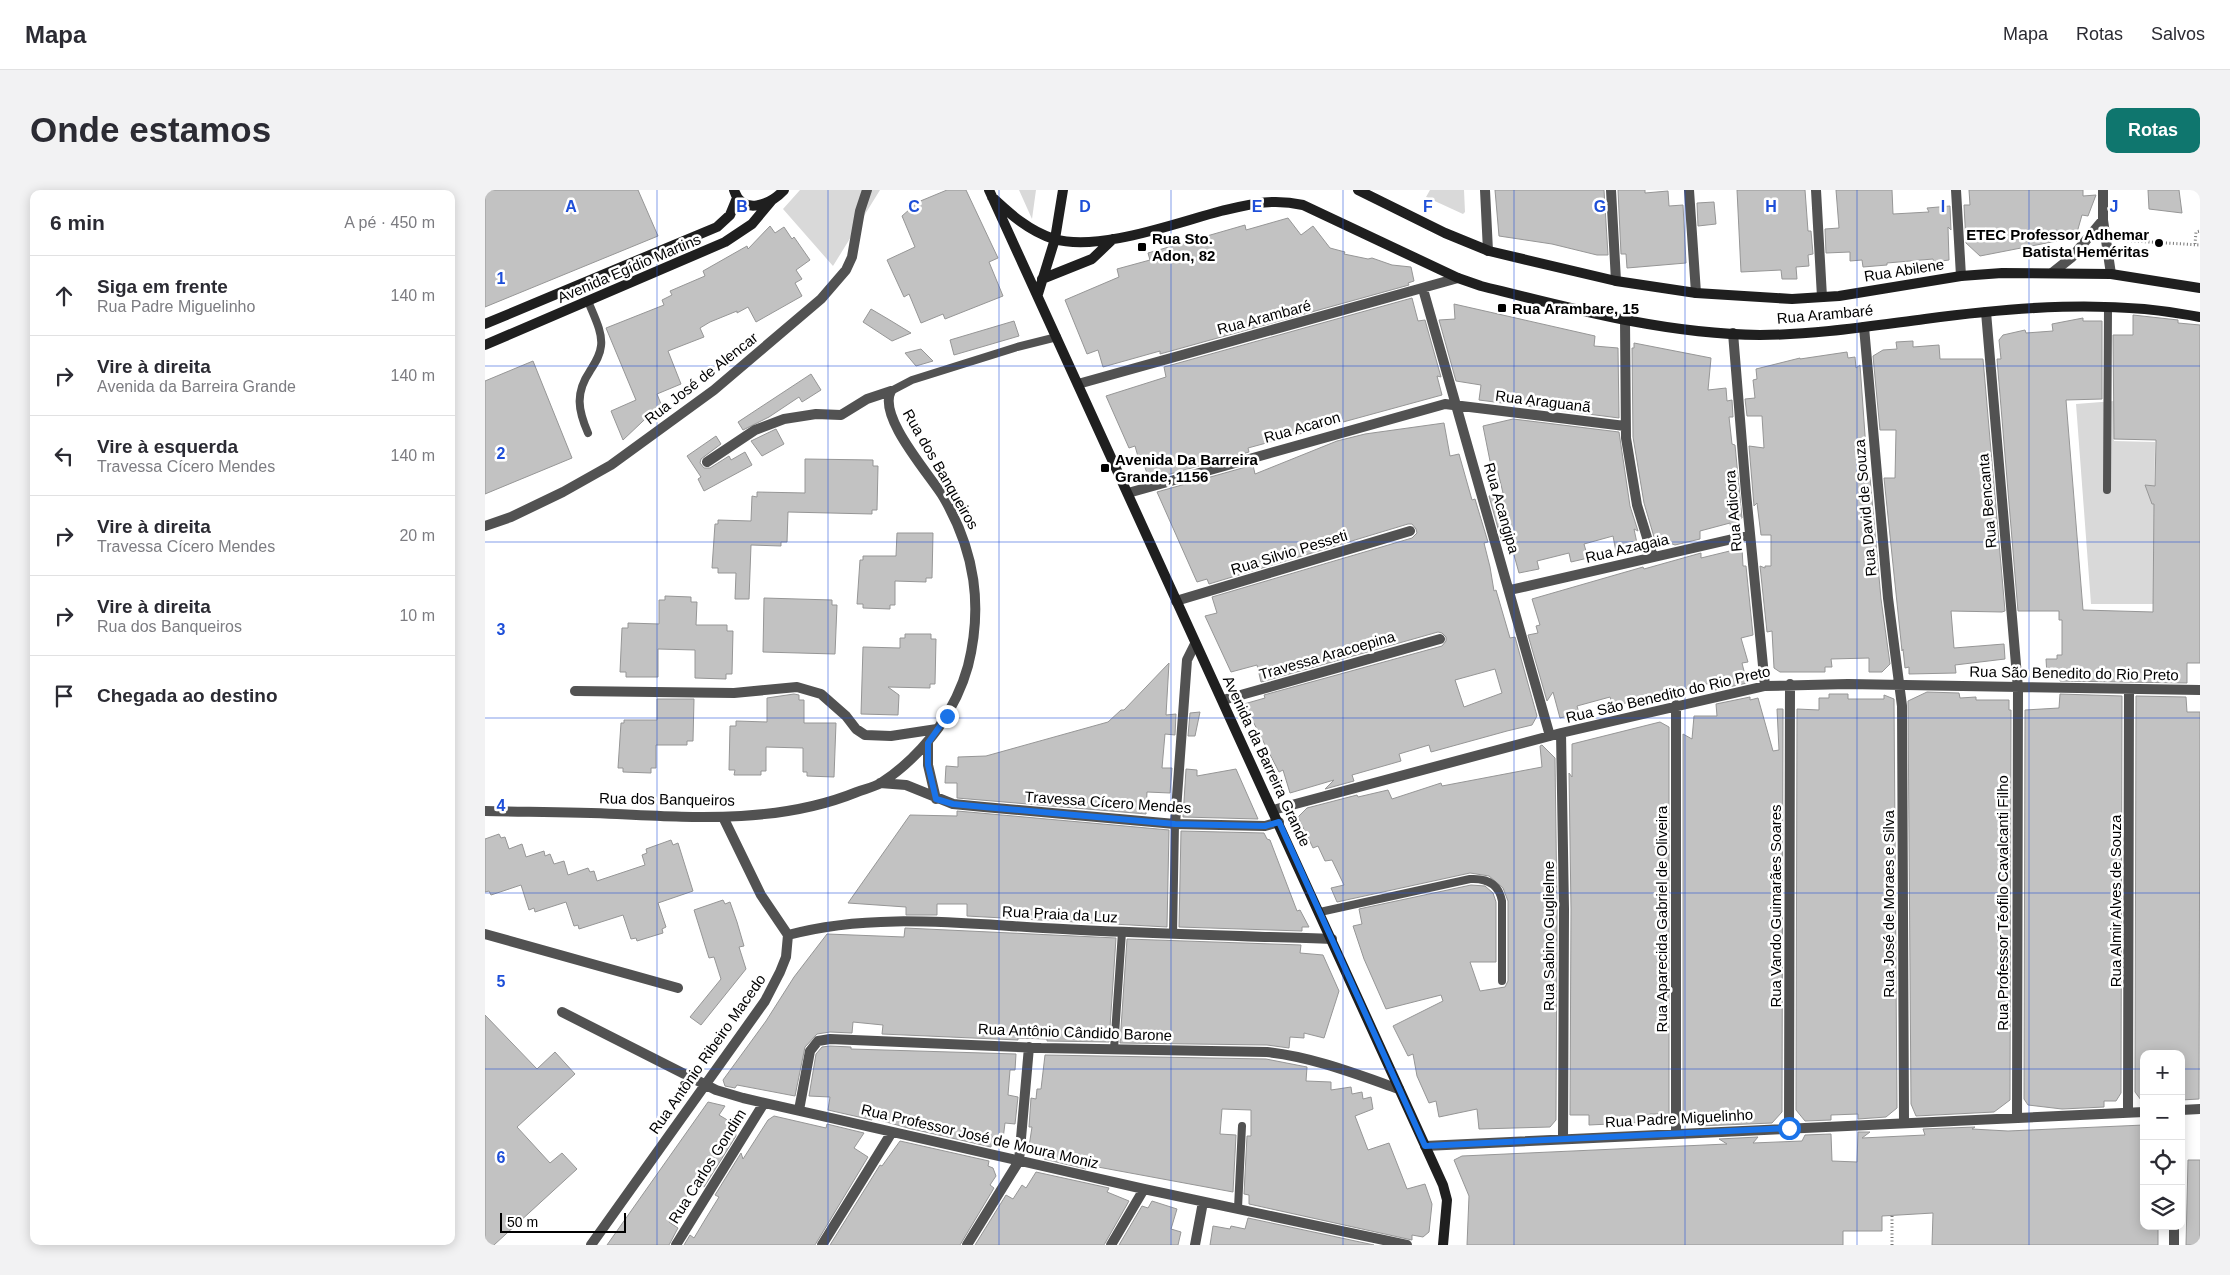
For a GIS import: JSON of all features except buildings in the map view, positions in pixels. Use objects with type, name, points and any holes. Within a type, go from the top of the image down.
[{"type":"main road","name":"Avenida Egídio Martins","points":[[485,345],[725,242],[752,224],[772,200],[784,190]]},
{"type":"main road","points":[[1038,294],[1055,239],[1063,190]]},
{"type":"main road","name":"Rua Arambaré","points":[[1358,190],[1445,233],[1488,250],[1616,281],[1696,293],[1792,298],[1822,297]]},
{"type":"main road","name":"Avenida Egídio Martins","points":[[485,324],[717,227],[731,215],[735,194]]},
{"type":"main road","points":[[735,194],[745,204],[752,206],[761,205],[772,200]]},
{"type":"main road","name":"Rua Arambaré","points":[[990,194],[1014,218],[1039,232],[1055,239],[1081,244],[1113,239],[1267,201],[1283,201],[1303,206],[1458,278],[1565,307],[1642,324],[1704,332],[1760,335],[1864,327],[1987,312],[2067,306],[2178,313],[2200,317]]},
{"type":"main road","name":"Avenida da Barreira Grande","points":[[990,194],[1038,294],[1195,644],[1279,822],[1446,1193],[1443,1245]]},
{"type":"main road","points":[[1042,280],[1092,259],[1113,239]]},
{"type":"main road","name":"Rua Abilene","points":[[1822,297],[1839,296],[1961,276],[2002,272],[2111,274]]},
{"type":"main road","points":[[2111,274],[2200,288]]},
{"type":"street","name":"Rua José de Alencar","points":[[485,526],[563,492],[611,466],[714,390],[821,299],[846,270],[852,257],[859,210],[867,190]]},
{"type":"street","points":[[1485,190],[1488,250]]},
{"type":"street","points":[[1611,190],[1616,281]]},
{"type":"street","points":[[1689,190],[1696,293]]},
{"type":"street","points":[[1816,190],[1822,297]]},
{"type":"street","points":[[1956,190],[1961,276]]},
{"type":"street","points":[[2103,190],[2103,220],[2111,274]]},
{"type":"street","points":[[2052,273],[2072,256],[2103,220]]},
{"type":"street","name":"Rua Arambaré","points":[[1078,384],[1458,278]]},
{"type":"street","name":"Rua Acangipa","points":[[1423,289],[1550,736]]},
{"type":"street","name":"Rua Bencanta","points":[[1987,312],[2018,688]]},
{"type":"street","points":[[1625,320],[1625,426],[1637,505],[1653,558]]},
{"type":"street","name":"Rua David de Souza","points":[[1864,327],[1888,598],[1900,686]]},
{"type":"street","name":"Rua Adicora","points":[[1733,333],[1765,686]]},
{"type":"street","points":[[707,462],[755,430],[784,419],[816,414],[841,415],[867,399],[891,391]]},
{"type":"street","name":"Rua dos Banqueiros","points":[[485,811],[705,818],[757,814],[818,805],[880,783],[928,743],[947,716],[963,684],[976,622],[972,573],[965,542],[955,519],[942,495],[911,452],[896,426],[889,404],[891,391]]},
{"type":"street","name":"Rua Araguanã","points":[[1456,405],[1625,426]]},
{"type":"street","name":"Rua Acaron","points":[[1128,494],[1434,406],[1456,405]]},
{"type":"street","name":"Rua Silvio Pesseti","points":[[1176,601],[1409,531]]},
{"type":"street","name":"Rua Azagaia","points":[[1510,590],[1750,535]]},
{"type":"street","name":"Travessa Aracoepina","points":[[1223,700],[1440,639]]},
{"type":"street","points":[[1175,824],[1187,660],[1195,644]]},
{"type":"street","name":"Rua São Benedito do Rio Preto","points":[[1273,810],[1561,733],[1765,686],[1790,684],[2200,690]]},
{"type":"street","name":"Rua Vando Guimarães Soares","points":[[1789,1128],[1790,684]]},
{"type":"street","name":"Rua José de Moraes e Silva","points":[[1900,686],[1902,706],[1904,1123]]},
{"type":"street","points":[[575,691],[734,693],[797,687],[821,694],[846,716],[855,729],[865,735],[891,736],[937,730]]},
{"type":"street","name":"Rua Professor Téofilo Cavalcanti Filho","points":[[2017,1118],[2018,688]]},
{"type":"street","name":"Rua Almir Alves de Souza","points":[[2128,1112],[2129,689]]},
{"type":"street","name":"Rua Aparecida Gabriel de Oliveira","points":[[1676,705],[1676,1134]]},
{"type":"street","name":"Rua Sabino Guglielme","points":[[1561,733],[1564,909],[1563,1139]]},
{"type":"street","points":[[928,743],[928,765],[936,799]]},
{"type":"street","name":"Travessa Cícero Mendes","points":[[880,783],[911,787],[936,799],[953,804],[1175,824],[1265,826],[1279,822]]},
{"type":"street","points":[[723,817],[761,895],[788,936]]},
{"type":"street","name":"Rua Praia da Luz","points":[[788,936],[837,924],[905,922],[1332,939]]},
{"type":"street","points":[[485,934],[678,988]]},
{"type":"street","name":"Rua Antônio Ribeiro Macedo","points":[[591,1245],[765,1001],[786,957],[788,936]]},
{"type":"street","name":"Rua Professor José de Moura Moniz","points":[[562,1012],[716,1090],[763,1103],[1144,1189],[1407,1245]]},
{"type":"street","name":"Rua Antônio Cândido Barone","points":[[799,1110],[810,1051],[818,1041],[830,1039],[1029,1047],[1267,1052],[1290,1055],[1399,1089]]},
{"type":"street","points":[[967,1245],[1019,1160],[1029,1047]]},
{"type":"street","name":"Rua Carlos Gondim","points":[[676,1245],[763,1103]]},
{"type":"street","points":[[2185,1110],[2200,1109]]},
{"type":"street","name":"Rua Padre Miguelinho","points":[[1425,1146],[2140,1112]]},
{"type":"street","points":[[822,1245],[892,1132]]},
{"type":"street","points":[[1111,1245],[1144,1189]]},
{"type":"street","points":[[1195,1245],[1203,1202]]},
{"type":"street","points":[[2174,1230],[2174,1245]]},
{"type":"lane","points":[[587,433],[581,418],[579,397],[582,383],[597,360],[601,346],[599,332],[588,301]]},
{"type":"lane","points":[[2107,490],[2108,308]]},
{"type":"lane","points":[[891,391],[912,380],[1017,347],[1057,337]]},
{"type":"lane","points":[[1173,934],[1175,824]]},
{"type":"lane","points":[[1320,912],[1463,880],[1479,878],[1487,880],[1501,892],[1502,981]]},
{"type":"lane","points":[[1114,1049],[1122,932]]},
{"type":"lane","points":[[1238,1208],[1242,1126]]},
{"type":"path","points":[[2195,244],[2196,232],[2200,231]]},
{"type":"path","points":[[2106,239],[2200,245]]},
{"type":"path","points":[[1892,1214],[1892,1245]]},
{"type":"shaded area","points":[[800,190],[880,190],[833,266],[783,209]]},
{"type":"shaded area","points":[[1019,190],[1036,190],[1032,219]]},
{"type":"shaded area","points":[[1430,190],[1464,190],[1465,212],[1463,214],[1426,197]]},
{"type":"shaded area","points":[[2114,401],[2114,441],[2155,442],[2153,604],[2091,604],[2076,404]]},
{"type":"place","name":"ETEC Professor Adhemar Batista Heméritas","points":[[2159,243]]},
{"type":"place","name":"Rua Sto. Adon, 82","points":[[1142,247]]},
{"type":"place","name":"Rua Arambare, 15","points":[[1502,308]]},
{"type":"place","name":"Avenida Da Barreira Grande, 1156","points":[[1105,468]]},
{"type":"route","points":[[947,716],[928,743],[928,765],[936,799],[953,804],[1175,824],[1265,826],[1279,822],[1425,1146],[1789,1128]]}]
